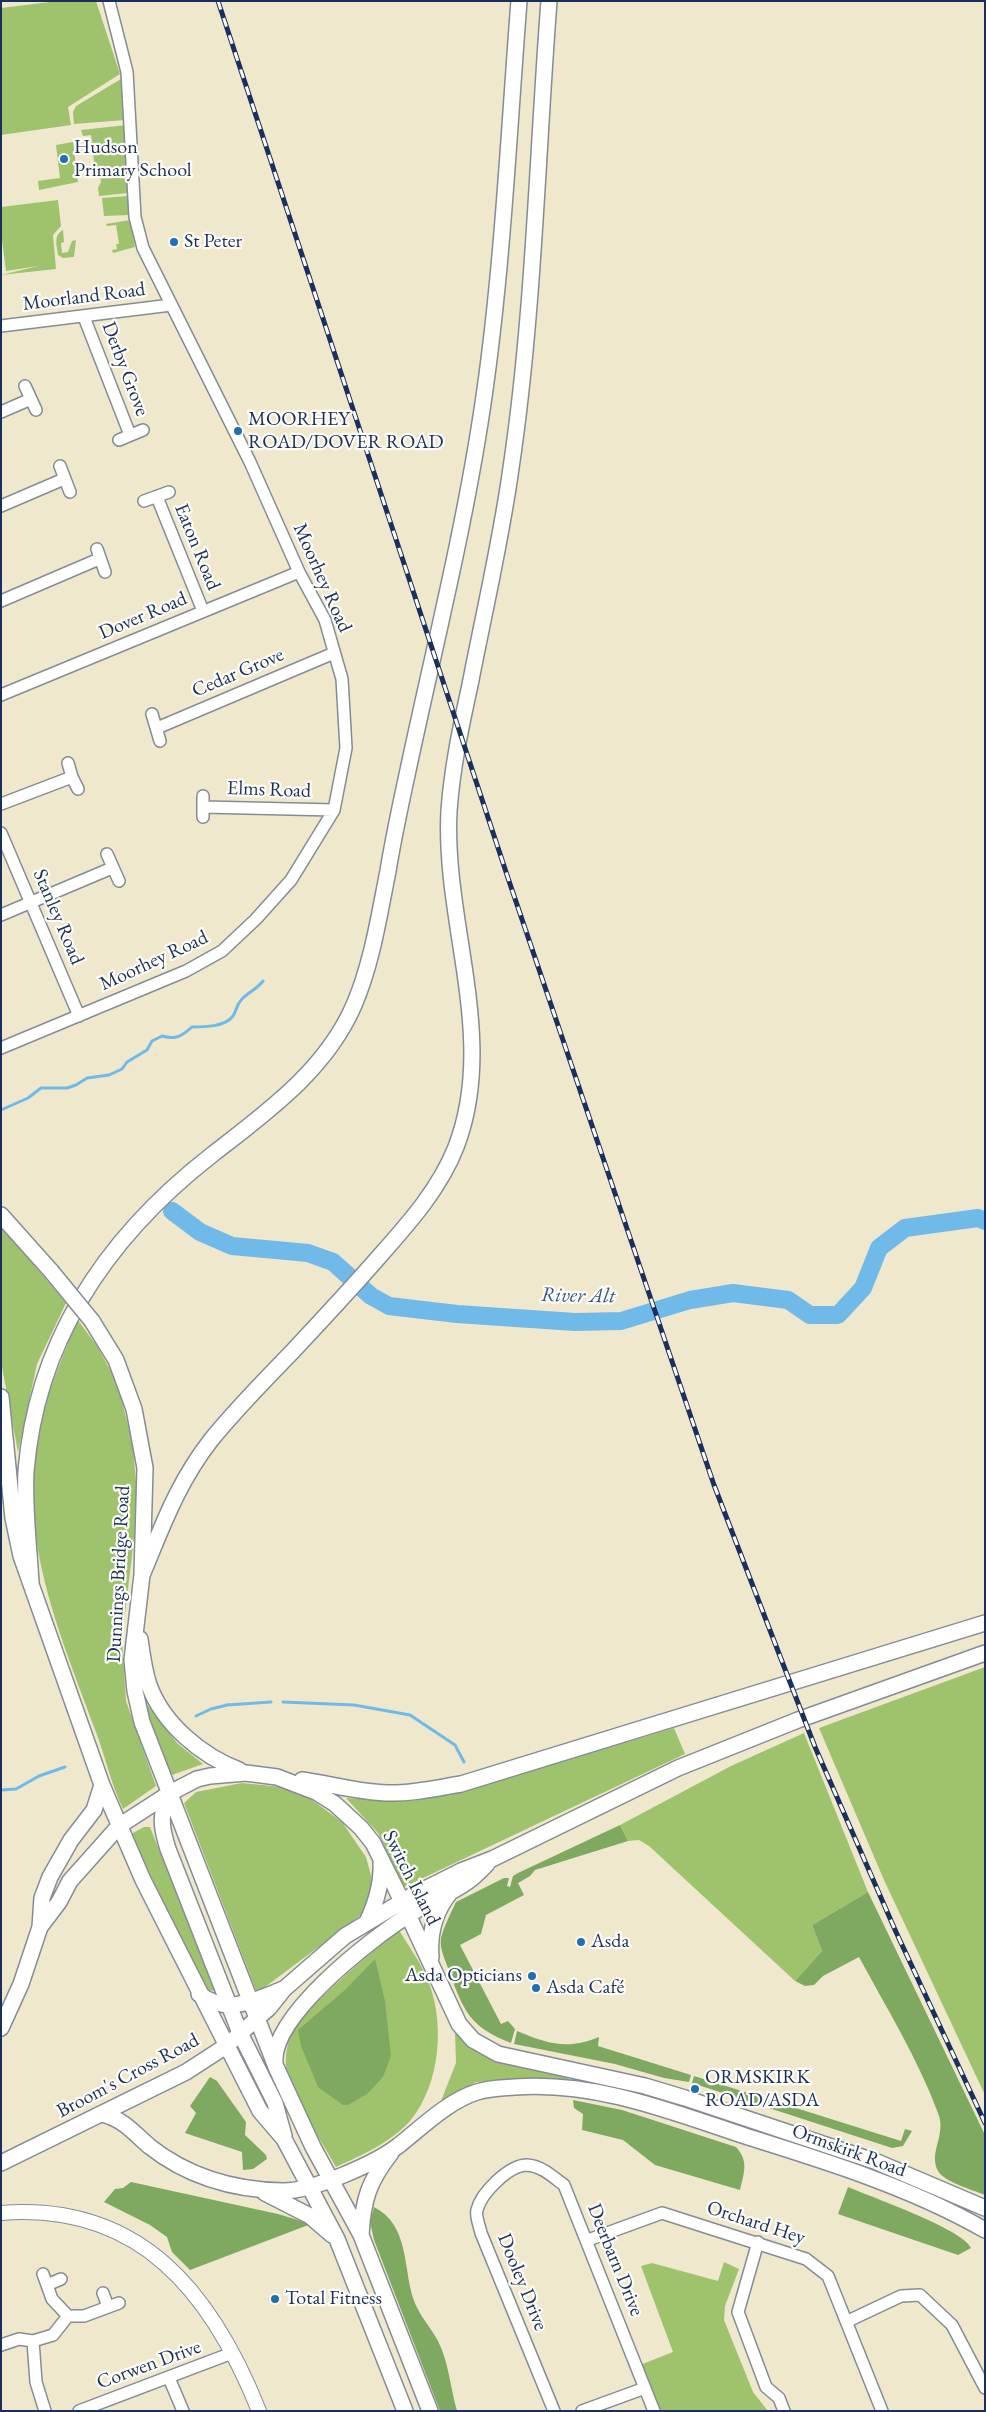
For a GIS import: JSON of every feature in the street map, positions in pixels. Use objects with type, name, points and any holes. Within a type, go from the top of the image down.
[{"type":"highway","points":[[31,1583],[26,1492],[31,1437],[49,1365],[83,1293],[122,1240],[162,1196],[275,1104],[321,1059],[349,1016],[365,974],[452,574],[480,422],[489,358],[502,231],[519,1]]},
{"type":"highway","points":[[142,1575],[170,1505],[198,1458],[238,1408],[340,1301],[404,1229],[441,1178],[455,1150],[471,1092],[473,1064],[471,1031],[453,901],[448,838],[449,812],[455,756],[498,546],[521,394],[530,308],[549,1]]},
{"type":"highway","name":"Dunnings Bridge Road","points":[[1,1215],[92,1321],[116,1360],[134,1409],[145,1468],[146,1497],[142,1575],[132,1660],[135,1691],[142,1722],[170,1793]]},
{"type":"highway","points":[[1,1397],[13,1518],[21,1556],[102,1785],[143,1880],[199,1994],[260,2111],[284,2139],[337,2239],[405,2411]]},
{"type":"highway","points":[[277,1777],[358,1791],[389,1793],[428,1790],[461,1784],[985,1623]]},
{"type":"highway","points":[[137,1626],[150,1686],[162,1710],[192,1743],[223,1764],[246,1773]]},
{"type":"highway","points":[[199,1994],[208,2001],[229,2006],[250,2002],[284,1989],[345,1936],[401,1901],[461,1871],[492,1859],[678,1768],[798,1720],[985,1653]]},
{"type":"highway","name":"Switch Island","points":[[40,1927],[59,1902],[70,1881],[119,1826],[170,1793],[197,1779],[210,1776],[246,1773],[277,1777],[316,1792],[335,1804],[361,1828],[373,1844],[409,1914],[448,2003]]},
{"type":"highway","points":[[1,2028],[20,1984],[40,1927],[42,1898],[50,1877],[71,1840],[94,1810],[102,1785]]},
{"type":"highway","points":[[170,1793],[276,2067],[313,2147],[332,2178],[361,2234],[430,2411]]},
{"type":"highway","points":[[170,1793],[160,1820],[168,1849],[240,2033],[274,2103],[284,2139]]},
{"type":"highway","points":[[119,1826],[179,1819]]},
{"type":"highway","points":[[367,1922],[375,1907],[380,1888],[381,1859]]},
{"type":"highway","points":[[276,2067],[274,2054],[281,2035],[300,2008],[337,1970],[409,1914],[466,1883],[492,1859]]},
{"type":"highway","points":[[432,1964],[430,1931],[435,1916],[451,1891]]},
{"type":"highway","name":"Broom's Cross Road","points":[[1,2163],[186,2072],[226,2046],[269,2008],[284,1989]]},
{"type":"highway","name":"Ormskirk Road","points":[[448,2003],[465,2032],[490,2051],[645,2086],[685,2098],[877,2162],[985,2208]]},
{"type":"highway","name":"Ormskirk Road","points":[[395,2148],[448,2108],[477,2092],[525,2086],[583,2089],[640,2102],[822,2160],[920,2198],[985,2230]]},
{"type":"highway","points":[[102,2114],[123,2122],[150,2146],[193,2174],[220,2184],[260,2190],[286,2191],[310,2186],[356,2169],[395,2148]]},
{"type":"highway","points":[[361,2234],[363,2208],[367,2192],[376,2173],[395,2148]]},
{"type":"highway","points":[[260,2190],[310,2216],[337,2239]]},
{"type":"main road","points":[[1,2213],[20,2211],[56,2214],[103,2227],[136,2242],[163,2261],[194,2291],[232,2353],[259,2411]]},
{"type":"street","name":"Moorhey Road","points":[[1,1048],[186,971],[222,951],[256,919],[292,880],[334,810],[346,748],[342,679],[325,620],[299,572],[250,462],[143,248],[135,217],[127,72],[109,1]]},
{"type":"street","name":"Moorland Road","points":[[1,326],[171,305]]},
{"type":"street","name":"Derby Grove","points":[[84,317],[130,435]]},
{"type":"street","points":[[1,412],[34,405],[25,386]]},
{"type":"street","name":"Derby Grove","points":[[119,440],[143,430]]},
{"type":"street","points":[[60,466],[70,492]]},
{"type":"street","points":[[1,506],[64,479]]},
{"type":"street","name":"Eaton Road","points":[[144,501],[169,492]]},
{"type":"street","name":"Eaton Road","points":[[157,497],[203,611]]},
{"type":"street","points":[[1,601],[98,554],[105,572]]},
{"type":"street","name":"Dover Road","points":[[1,695],[299,572]]},
{"type":"street","name":"Cedar Grove","points":[[157,728],[334,653]]},
{"type":"street","points":[[152,714],[160,741]]},
{"type":"street","points":[[68,763],[78,789]]},
{"type":"street","points":[[1,804],[72,777]]},
{"type":"street","name":"Elms Road","points":[[203,806],[334,810]]},
{"type":"street","name":"Stanley Road","points":[[1,833],[79,1016]]},
{"type":"street","points":[[107,854],[119,881]]},
{"type":"street","points":[[1,915],[112,868]]},
{"type":"street","name":"Deerbarn Drive","points":[[506,2174],[526,2165],[545,2170],[564,2185],[588,2240],[654,2411]]},
{"type":"street","name":"Dooley Drive","points":[[506,2174],[487,2190],[476,2211],[481,2233],[554,2411]]},
{"type":"street","name":"Orchard Hey","points":[[588,2240],[662,2213],[758,2242],[806,2259],[828,2276],[848,2321],[882,2411]]},
{"type":"street","points":[[758,2242],[738,2312],[766,2387],[778,2398],[784,2411]]},
{"type":"street","points":[[61,2279],[45,2279],[52,2299],[68,2316],[84,2316],[114,2305],[103,2293]]},
{"type":"street","points":[[848,2321],[901,2296],[920,2295],[952,2325],[985,2388]]},
{"type":"street","points":[[1,2345],[19,2338],[33,2341],[53,2335],[68,2316]]},
{"type":"street","points":[[33,2341],[36,2382],[45,2411]]},
{"type":"street","name":"Corwen Drive","points":[[79,2411],[232,2353]]},
{"type":"street","points":[[169,2378],[183,2411]]},
{"type":"street","points":[[582,2411],[645,2388]]},
{"type":"green space","points":[[58,1],[96,1],[120,74],[68,107],[71,125],[1,135],[1,8]]},
{"type":"green space","points":[[121,79],[125,120],[74,124],[73,112],[76,106]]},
{"type":"green space","points":[[126,125],[128,193],[99,196],[98,188],[101,182],[99,170],[95,171],[91,135],[83,136],[81,130]]},
{"type":"green space","points":[[73,142],[78,182],[39,190],[38,181],[60,178],[56,145]]},
{"type":"green space","points":[[128,196],[129,215],[104,216],[102,198]]},
{"type":"green space","points":[[58,200],[61,226],[53,235],[56,269],[1,275],[38,266],[6,271],[1,233],[1,207]]},
{"type":"green space","points":[[130,220],[135,247],[113,253],[112,250],[117,249],[116,244],[119,244],[116,225],[107,226],[106,224]]},
{"type":"green space","points":[[63,230],[64,242],[61,243],[62,253],[68,252],[72,241],[76,240],[74,257],[63,258],[58,255],[57,238]]},
{"type":"green space","points":[[1,1226],[66,1303],[37,1364],[18,1452],[1,1362]]},
{"type":"green space","points":[[77,1319],[97,1346],[118,1384],[133,1447],[138,1505],[122,1640],[126,1701],[156,1786],[123,1809],[56,1623],[38,1552],[34,1516],[33,1479],[39,1426],[48,1395]]},
{"type":"green space","points":[[985,1667],[985,2095],[884,1880],[819,1728]]},
{"type":"green space","points":[[146,1703],[177,1743],[203,1764],[172,1775],[153,1733]]},
{"type":"green space","points":[[674,1728],[685,1754],[404,1887],[378,1833],[346,1798],[412,1801],[467,1790]]},
{"type":"green space","points":[[804,1733],[868,1892],[812,1925],[822,1951],[795,1981],[649,1846],[639,1840],[628,1841],[620,1825],[731,1766]]},
{"type":"green space","points":[[242,1783],[282,1787],[312,1800],[342,1822],[366,1857],[373,1883],[364,1913],[257,1993],[184,1803],[196,1792]]},
{"type":"green space","points":[[620,1825],[628,1841],[535,1870],[530,1876],[518,1883],[524,1895],[486,1915],[481,1934],[460,1945],[501,2024],[508,2021],[515,2029],[511,2043],[486,2031],[477,2024],[464,2008],[442,1951],[442,1933],[456,1902],[504,1878],[509,1878],[507,1886],[510,1887],[513,1876],[518,1873]]},
{"type":"green space","points":[[144,1827],[150,1827],[215,1991],[207,1990],[201,1981],[131,1834]]},
{"type":"green space","points":[[868,1892],[985,2135],[985,2195],[946,2179],[938,2171],[935,2157],[940,2129],[938,2113],[911,2053],[859,1957],[823,1976],[814,1985],[805,1986],[795,1981],[822,1951],[812,1925]]},
{"type":"green space","points":[[399,1930],[417,1958],[432,1993],[438,2031],[434,2070],[420,2106],[402,2129],[375,2148],[336,2167],[300,2106],[289,2080],[286,2067],[286,2052],[289,2040],[297,2025],[323,1997]]},
{"type":"green space","points":[[375,1959],[385,2001],[391,2056],[383,2077],[367,2094],[348,2105],[343,2105],[318,2087],[301,2046],[298,2030],[345,1990]]},
{"type":"green space","points":[[517,2031],[558,2044],[577,2043],[599,2037],[598,2046],[691,2075],[689,2082],[664,2078],[615,2064],[514,2044]]},
{"type":"green space","points":[[455,2033],[473,2047],[569,2073],[568,2079],[512,2079],[476,2082],[439,2106],[456,2063]]},
{"type":"green space","points":[[694,2076],[901,2141],[905,2129],[912,2131],[903,2146],[892,2148],[692,2083]]},
{"type":"green space","points":[[210,2077],[217,2081],[246,2122],[245,2135],[266,2155],[267,2159],[253,2169],[243,2170],[242,2152],[185,2133],[196,2113],[190,2106]]},
{"type":"green space","points":[[573,2100],[622,2110],[736,2147],[744,2162],[744,2173],[740,2190],[655,2165],[623,2140],[582,2130],[583,2114],[574,2108]]},
{"type":"green space","points":[[131,2182],[278,2214],[311,2224],[190,2270],[172,2252],[167,2237],[150,2225],[104,2202],[115,2189],[123,2188]]},
{"type":"green space","points":[[848,2187],[935,2223],[964,2240],[971,2248],[958,2255],[838,2214]]},
{"type":"green space","points":[[374,2207],[385,2215],[399,2235],[413,2298],[442,2349],[457,2411],[440,2411],[374,2240],[370,2222]]},
{"type":"green space","points":[[724,2262],[739,2269],[725,2306],[724,2320],[753,2392],[768,2411],[658,2411],[640,2365],[673,2352],[641,2266],[652,2263],[718,2281]]},
{"type":"waterway","points":[[1,1110],[28,1098],[41,1088],[67,1088],[87,1078],[109,1075],[122,1069],[127,1062],[147,1050],[152,1041],[162,1036],[175,1037],[182,1035],[192,1027],[214,1026],[225,1022],[233,1016],[242,999],[263,981]]},
{"type":"waterway","name":"River Alt","points":[[172,1211],[200,1232],[232,1246],[308,1253],[333,1262],[371,1296],[389,1306],[457,1314],[575,1322],[621,1321],[690,1300],[733,1293],[788,1300],[810,1315],[838,1315],[863,1288],[879,1248],[905,1228],[978,1218],[985,1221]]},
{"type":"waterway","points":[[196,1716],[211,1709],[227,1705],[271,1702]]},
{"type":"waterway","points":[[283,1702],[354,1705],[410,1715],[455,1745],[464,1762]]},
{"type":"waterway","points":[[1,1790],[16,1789],[39,1776],[65,1767]]},
{"type":"railway","points":[[218,1],[509,881],[714,1485],[815,1747],[896,1932],[985,2123]]},
{"type":"place","name":"Hudson Primary School","points":[[64,159]]},
{"type":"place","name":"St Peter","points":[[174,242]]},
{"type":"place","name":"MOORHEY ROAD/DOVER ROAD","points":[[238,431]]},
{"type":"place","name":"Asda","points":[[581,1942]]},
{"type":"place","name":"Asda Opticians","points":[[532,1976]]},
{"type":"place","name":"Asda Café","points":[[536,1988]]},
{"type":"place","name":"ORMSKIRK ROAD/ASDA","points":[[695,2089]]},
{"type":"place","name":"Total Fitness","points":[[275,2299]]}]
